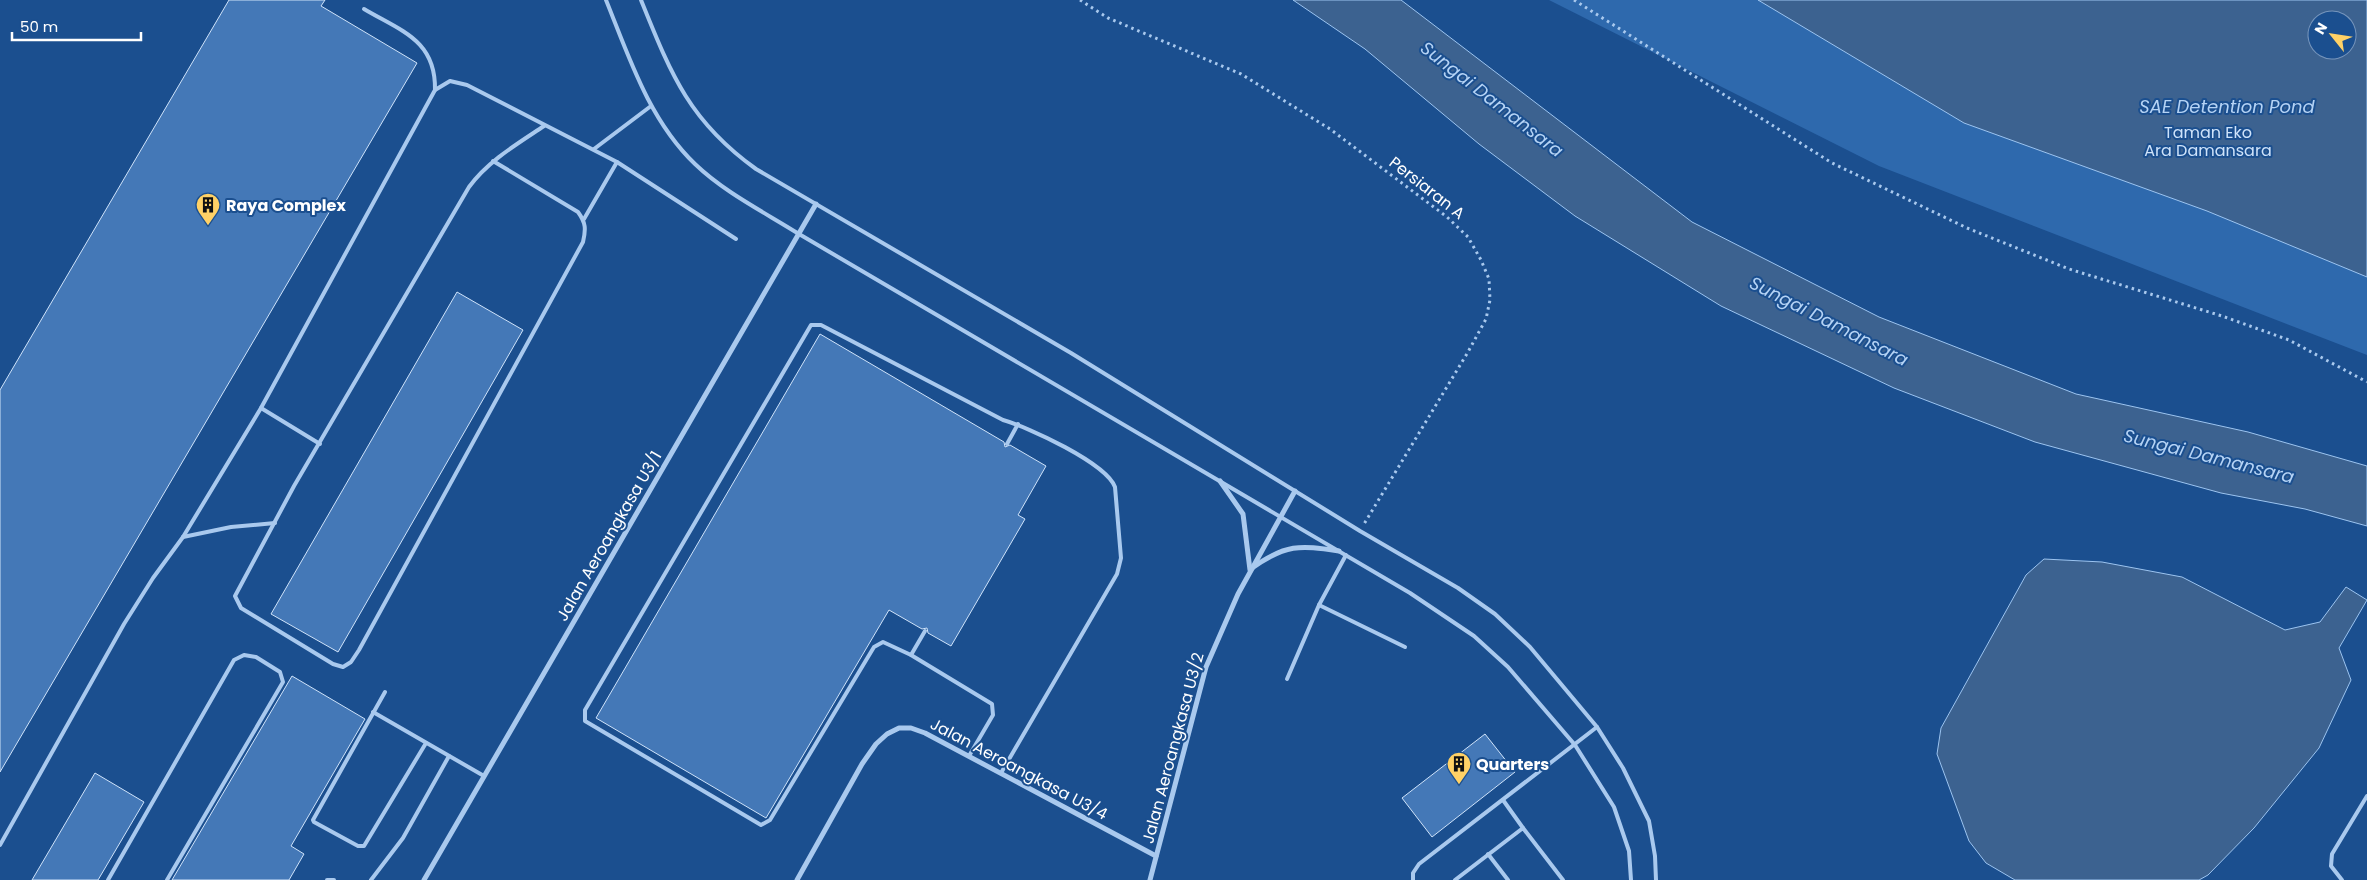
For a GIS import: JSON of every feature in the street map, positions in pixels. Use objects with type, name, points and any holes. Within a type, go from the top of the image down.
[{"type":"street","name":"Jalan Aeroangkasa U3/1","points":[[424,880],[816,204]]},
{"type":"street","points":[[1220,482],[1244,514],[1250,570]]},
{"type":"street","name":"Jalan Aeroangkasa U3/2","points":[[1150,880],[1206,667],[1250,570],[1295,491]]},
{"type":"street","points":[[1250,570],[1273,553],[1301,546],[1339,551]]},
{"type":"street","name":"Jalan Aeroangkasa U3/4","points":[[797,880],[862,764],[876,744],[899,728],[911,728],[969,756],[1156,856]]},
{"type":"lane","points":[[606,0],[651,106],[674,141],[694,163],[740,197],[799,234],[1346,555],[1430,606],[1474,636],[1508,667],[1575,745],[1614,806],[1629,851],[1632,880]]},
{"type":"lane","points":[[641,0],[664,56],[698,116],[739,157],[1071,353],[1360,531],[1458,588],[1495,614],[1530,647],[1596,727],[1623,768],[1649,822],[1655,856],[1656,880]]},
{"type":"lane","points":[[0,846],[124,624],[153,578],[183,537],[261,408],[435,90],[435,72],[430,57],[418,42],[364,9]]},
{"type":"lane","points":[[435,90],[450,81],[467,85],[617,162],[736,239]]},
{"type":"lane","points":[[594,149],[651,106]]},
{"type":"lane","points":[[493,161],[569,204],[584,219],[586,228],[582,242],[359,650],[351,662],[344,666],[333,664],[241,608],[235,596],[276,523],[294,486],[469,187],[478,175],[493,161],[544,126]]},
{"type":"lane","points":[[584,219],[617,162]]},
{"type":"lane","points":[[969,756],[992,714],[992,704],[911,656],[883,642],[874,647],[770,820],[761,825],[589,724],[584,715],[812,325],[822,325],[1003,420],[1028,428],[1099,468],[1112,478],[1115,487],[1121,558],[1116,574],[1001,773]]},
{"type":"lane","points":[[261,408],[320,444]]},
{"type":"lane","points":[[1007,444],[1018,424]]},
{"type":"lane","points":[[183,537],[231,527],[276,523]]},
{"type":"lane","points":[[1287,679],[1319,605],[1346,555]]},
{"type":"lane","points":[[1319,605],[1406,647]]},
{"type":"lane","points":[[911,656],[925,631]]},
{"type":"lane","points":[[108,880],[234,660],[244,655],[256,657],[280,672],[283,682],[167,880]]},
{"type":"lane","points":[[384,692],[313,820],[319,826],[358,846],[364,846],[426,743]]},
{"type":"lane","points":[[373,712],[484,776]]},
{"type":"lane","points":[[1413,880],[1413,873],[1419,864],[1596,727]]},
{"type":"lane","points":[[371,880],[403,838],[449,756]]},
{"type":"lane","points":[[2342,880],[2331,866],[2330,860],[2335,848],[2367,796]]},
{"type":"lane","points":[[1503,800],[1563,880]]},
{"type":"lane","points":[[2361,807],[2367,810]]},
{"type":"lane","points":[[1457,880],[1523,828]]},
{"type":"lane","points":[[1488,854],[1508,880]]},
{"type":"lane","points":[[327,880],[334,880]]},
{"type":"path","name":"Persiaran A","points":[[1080,0],[1108,18],[1240,74],[1330,130],[1448,217],[1468,237],[1481,260],[1489,279],[1490,300],[1486,319],[1360,531]]},
{"type":"path","points":[[1574,0],[1840,167],[1968,228],[2069,268],[2222,316],[2289,340],[2367,382]]},
{"type":"green space","name":"Taman Eko Ara Damansara","points":[[1549,0],[2367,0],[2367,355],[1879,166]]},
{"type":"water","name":"Sungai Damansara","points":[[1293,0],[1401,0],[1692,222],[1879,317],[2076,394],[2248,432],[2367,466],[2367,526],[2305,509],[2221,493],[2035,442],[1894,388],[1721,306],[1575,216],[1479,144],[1365,49]]},
{"type":"water","name":"SAE Detention Pond","points":[[1758,0],[2367,0],[2367,277],[2207,211],[1964,123]]},
{"type":"water","points":[[2044,559],[2102,562],[2182,577],[2285,630],[2320,622],[2346,587],[2367,600],[2339,648],[2351,680],[2319,748],[2254,828],[2208,875],[2199,880],[2015,880],[1986,863],[1969,841],[1937,754],[1941,728],[2026,575]]},
{"type":"building","name":"Raya Complex","points":[[229,0],[325,0],[321,6],[417,63],[0,772],[0,390]]},
{"type":"building","points":[[457,292],[523,330],[338,652],[271,614]]},
{"type":"building","points":[[820,334],[1004,442],[1005,447],[1010,445],[1046,466],[1018,515],[1025,519],[951,646],[928,633],[927,628],[922,629],[889,610],[766,818],[596,718]]},
{"type":"building","points":[[292,676],[365,719],[291,846],[304,854],[289,880],[172,880]]},
{"type":"building","name":"Quarters","points":[[1485,734],[1515,772],[1432,837],[1402,798]]},
{"type":"building","points":[[95,773],[144,802],[98,880],[32,880]]},
{"type":"place","name":"Raya Complex","points":[[208,226]]},
{"type":"place","name":"Quarters","points":[[1459,785]]}]
